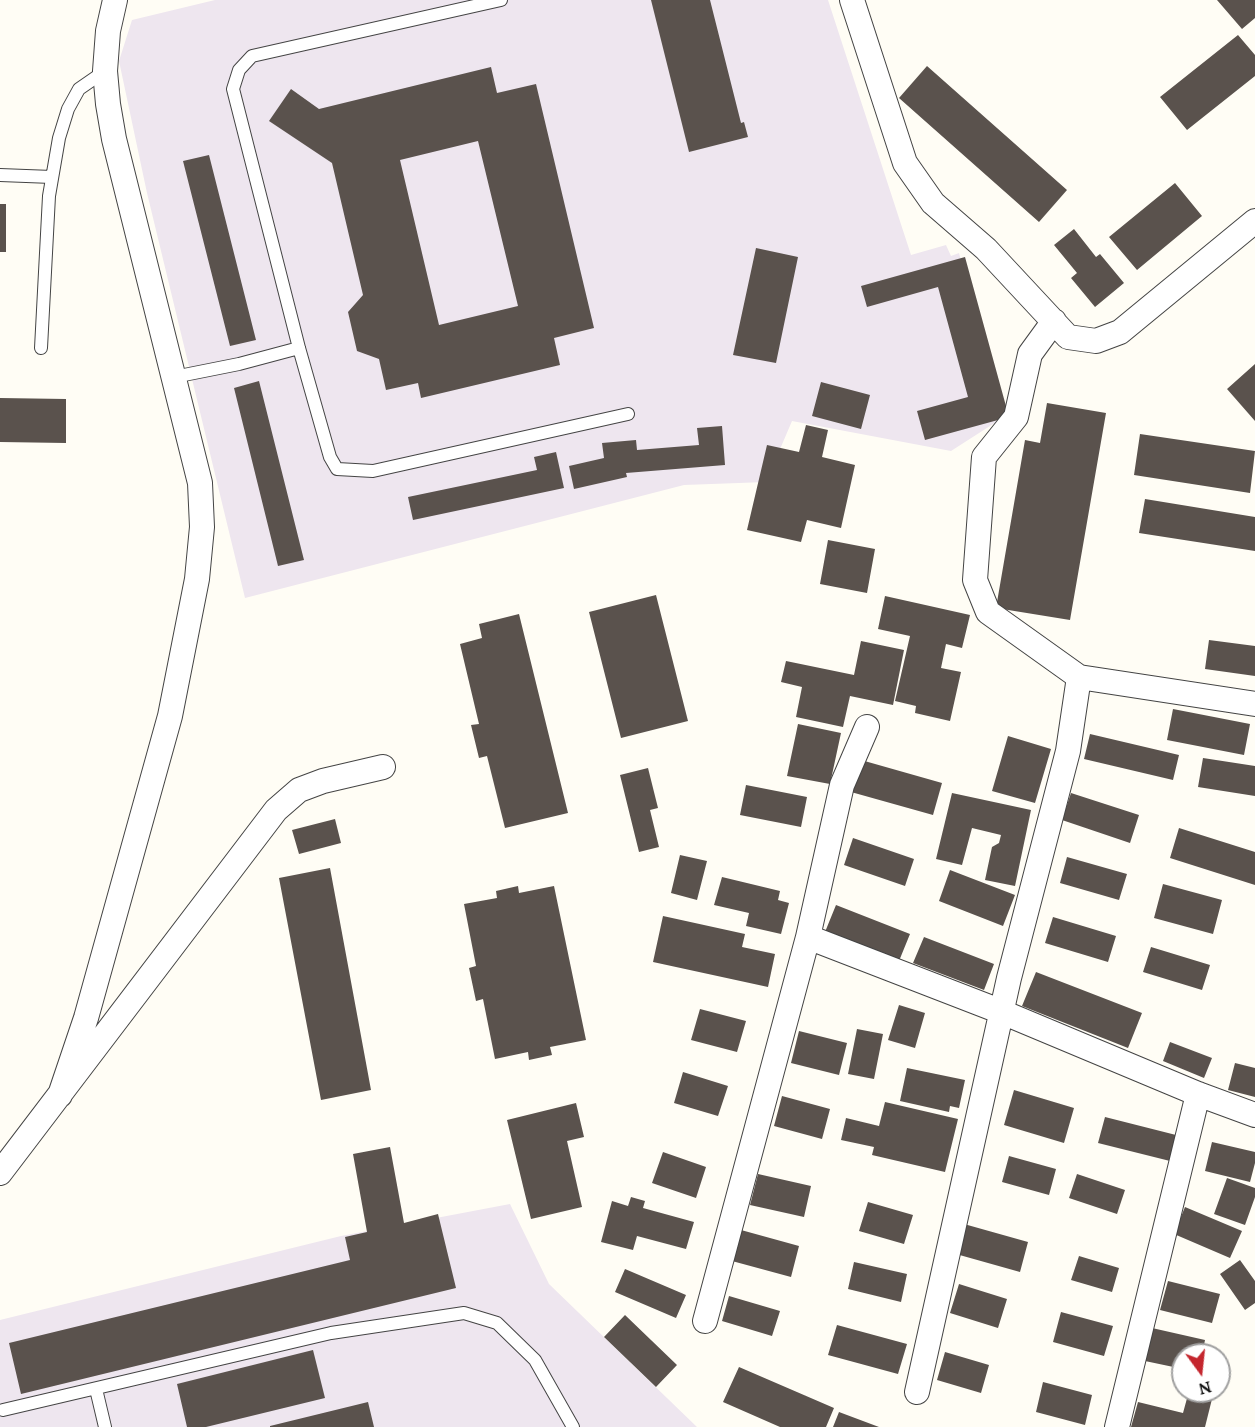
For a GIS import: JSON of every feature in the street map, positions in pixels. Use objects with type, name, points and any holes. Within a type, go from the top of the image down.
[{"type":"street","points":[[60,1095],[86,1018],[170,716],[197,579],[202,527],[200,483],[114,139],[108,104],[105,71],[108,31],[116,0]]},
{"type":"street","points":[[852,0],[905,163],[933,203],[986,249],[1068,337],[1096,341],[1120,332],[1255,221]]},
{"type":"street","points":[[1054,321],[1029,354],[1016,417],[984,457],[975,580],[988,612],[1079,677],[1255,704]]},
{"type":"street","points":[[917,1392],[1002,1011],[1068,751],[1079,677]]},
{"type":"street","points":[[705,1321],[808,937],[842,785],[867,727]]},
{"type":"street","points":[[0,1173],[276,810],[299,790],[323,781],[383,767]]},
{"type":"street","points":[[808,937],[1002,1011],[1198,1094],[1255,1115]]},
{"type":"street","points":[[1117,1427],[1198,1094]]},
{"type":"lane","points":[[501,0],[252,56],[239,70],[233,89],[299,348],[330,457],[337,469],[373,471],[628,414]]},
{"type":"lane","points":[[41,348],[49,196],[59,138],[68,110],[79,89],[105,71]]},
{"type":"lane","points":[[0,175],[52,177]]},
{"type":"lane","points":[[174,377],[238,364],[299,348]]},
{"type":"lane","points":[[3,1410],[331,1334],[464,1313],[497,1323],[536,1360],[573,1427]]},
{"type":"lane","points":[[96,1389],[105,1427]]},
{"type":"shaded area","points":[[215,0],[828,0],[911,255],[946,245],[951,256],[959,253],[1004,417],[951,451],[792,421],[766,482],[684,485],[245,598],[147,193],[119,61],[132,20]]},
{"type":"shaded area","points":[[510,1204],[549,1284],[697,1427],[0,1427],[0,1320],[341,1236]]},
{"type":"building","points":[[651,0],[710,0],[741,123],[744,122],[748,137],[689,152]]},
{"type":"building","points":[[1217,0],[1255,0],[1255,18],[1242,29]]},
{"type":"building","points":[[1238,35],[1255,55],[1255,76],[1187,130],[1160,97]]},
{"type":"building","points":[[927,66],[1067,190],[1039,222],[899,98]]},
{"type":"building","points":[[491,67],[497,93],[536,84],[594,328],[554,338],[560,365],[421,398],[418,383],[386,390],[379,359],[357,351],[348,312],[363,295],[332,163],[269,121],[291,89],[319,109]],"holes":[[[478,141],[518,306],[439,325],[400,160]]]},
{"type":"building","points":[[209,155],[256,340],[230,346],[183,161]]},
{"type":"building","points":[[1175,183],[1202,216],[1137,270],[1109,237]]},
{"type":"building","points":[[0,204],[6,204],[6,252],[0,252]]},
{"type":"building","points":[[1074,229],[1096,257],[1100,254],[1124,283],[1095,307],[1071,278],[1077,273],[1054,245]]},
{"type":"building","points":[[756,248],[798,257],[776,363],[733,355]]},
{"type":"building","points":[[965,257],[1009,417],[925,440],[917,411],[968,397],[938,287],[867,307],[861,286]]},
{"type":"building","points":[[1255,364],[1255,421],[1227,389]]},
{"type":"building","points":[[259,381],[304,560],[278,566],[234,388]]},
{"type":"building","points":[[821,382],[870,395],[861,429],[812,416]]},
{"type":"building","points":[[0,398],[66,399],[66,443],[0,442]]},
{"type":"building","points":[[1047,403],[1106,413],[1070,620],[996,608],[1025,440],[1040,443]]},
{"type":"building","points":[[806,425],[828,430],[822,457],[855,465],[841,528],[807,520],[801,542],[747,530],[767,445],[799,452]]},
{"type":"building","points":[[722,426],[725,465],[626,473],[627,477],[574,489],[569,466],[604,458],[602,443],[636,440],[637,450],[699,445],[697,428]]},
{"type":"building","points":[[1140,434],[1255,451],[1250,493],[1134,475]]},
{"type":"building","points":[[556,452],[564,488],[413,520],[408,497],[537,470],[534,457]]},
{"type":"building","points":[[1145,499],[1255,517],[1255,551],[1139,533]]},
{"type":"building","points":[[828,540],[875,549],[867,593],[820,584]]},
{"type":"building","points":[[656,595],[688,721],[621,738],[589,612]]},
{"type":"building","points":[[885,596],[970,615],[962,648],[946,644],[941,668],[961,672],[950,721],[915,713],[916,706],[895,701],[910,636],[878,629]]},
{"type":"building","points":[[519,614],[568,813],[505,828],[487,756],[479,758],[471,725],[479,724],[460,644],[482,638],[479,624]]},
{"type":"building","points":[[1209,640],[1255,646],[1255,676],[1205,669]]},
{"type":"building","points":[[861,641],[904,650],[893,705],[850,696],[843,727],[796,717],[802,687],[781,682],[786,661],[854,675]]},
{"type":"building","points":[[1173,709],[1250,724],[1244,755],[1167,740]]},
{"type":"building","points":[[798,724],[841,733],[830,784],[787,776]]},
{"type":"building","points":[[1090,734],[1179,755],[1173,780],[1084,759]]},
{"type":"building","points":[[1008,736],[1051,749],[1035,803],[992,791]]},
{"type":"building","points":[[1203,758],[1255,766],[1255,796],[1198,787]]},
{"type":"building","points":[[861,760],[942,783],[933,815],[851,792]]},
{"type":"building","points":[[648,768],[658,808],[650,810],[659,847],[639,852],[620,775]]},
{"type":"building","points":[[746,785],[807,797],[801,827],[740,815]]},
{"type":"building","points":[[952,793],[1031,810],[1015,886],[985,880],[992,847],[999,843],[1001,835],[972,828],[962,865],[936,859]]},
{"type":"building","points":[[1071,793],[1139,815],[1130,843],[1062,820]]},
{"type":"building","points":[[335,819],[341,843],[299,854],[292,830]]},
{"type":"building","points":[[1179,828],[1255,852],[1255,885],[1170,858]]},
{"type":"building","points":[[853,838],[914,859],[905,886],[844,865]]},
{"type":"building","points":[[680,855],[707,861],[697,900],[671,893]]},
{"type":"building","points":[[1067,857],[1127,874],[1119,900],[1060,883]]},
{"type":"building","points":[[330,868],[371,1090],[321,1100],[279,878]]},
{"type":"building","points":[[950,870],[1015,895],[1003,926],[939,901]]},
{"type":"building","points":[[722,877],[780,891],[778,900],[789,903],[781,934],[746,926],[749,913],[714,905]]},
{"type":"building","points":[[1163,884],[1222,900],[1213,934],[1154,918]]},
{"type":"building","points":[[518,886],[519,893],[554,886],[586,1040],[550,1047],[552,1055],[529,1060],[528,1052],[495,1059],[483,999],[476,1001],[469,968],[476,966],[464,904],[497,898],[496,891]]},
{"type":"building","points":[[836,905],[910,934],[899,961],[825,932]]},
{"type":"building","points":[[663,916],[745,934],[742,947],[775,954],[768,987],[653,962]]},
{"type":"building","points":[[1053,917],[1116,936],[1108,962],[1045,943]]},
{"type":"building","points":[[924,937],[994,964],[984,990],[913,963]]},
{"type":"building","points":[[1151,947],[1210,965],[1202,990],[1143,972]]},
{"type":"building","points":[[1036,972],[1142,1013],[1128,1048],[1022,1006]]},
{"type":"building","points":[[899,1005],[925,1013],[915,1048],[888,1040]]},
{"type":"building","points":[[700,1009],[746,1021],[737,1052],[691,1040]]},
{"type":"building","points":[[857,1029],[883,1034],[874,1079],[848,1074]]},
{"type":"building","points":[[799,1031],[847,1043],[839,1075],[791,1063]]},
{"type":"building","points":[[1170,1042],[1212,1058],[1204,1078],[1163,1061]]},
{"type":"building","points":[[1235,1063],[1255,1068],[1255,1097],[1228,1090]]},
{"type":"building","points":[[907,1068],[965,1080],[959,1108],[950,1106],[949,1112],[900,1101]]},
{"type":"building","points":[[683,1072],[728,1086],[718,1116],[674,1103]]},
{"type":"building","points":[[1014,1090],[1074,1108],[1064,1143],[1004,1125]]},
{"type":"building","points":[[782,1096],[830,1109],[822,1139],[774,1126]]},
{"type":"building","points":[[885,1102],[958,1119],[945,1172],[872,1155],[874,1147],[841,1140],[846,1118],[879,1126]]},
{"type":"building","points":[[576,1103],[584,1137],[567,1141],[582,1207],[531,1219],[507,1120]]},
{"type":"building","points":[[1105,1117],[1176,1135],[1170,1161],[1098,1143]]},
{"type":"building","points":[[1212,1142],[1255,1152],[1255,1163],[1250,1182],[1205,1171]]},
{"type":"building","points":[[390,1147],[404,1223],[438,1214],[456,1288],[21,1394],[9,1343],[350,1260],[345,1237],[367,1232],[353,1154]]},
{"type":"building","points":[[663,1152],[706,1167],[696,1198],[652,1183]]},
{"type":"building","points":[[1009,1156],[1056,1169],[1049,1195],[1002,1182]]},
{"type":"building","points":[[758,1174],[811,1186],[804,1217],[750,1205]]},
{"type":"building","points":[[1077,1174],[1125,1190],[1117,1214],[1069,1198]]},
{"type":"building","points":[[1227,1178],[1255,1188],[1255,1197],[1245,1225],[1214,1214]]},
{"type":"building","points":[[631,1197],[645,1201],[643,1208],[694,1222],[686,1249],[637,1236],[633,1250],[601,1242],[612,1201],[628,1206]]},
{"type":"building","points":[[868,1202],[913,1215],[904,1244],[859,1231]]},
{"type":"building","points":[[1185,1207],[1242,1231],[1230,1258],[1174,1234]]},
{"type":"building","points":[[964,1224],[1028,1242],[1020,1272],[956,1254]]},
{"type":"building","points":[[741,1230],[799,1246],[791,1277],[732,1261]]},
{"type":"building","points":[[1079,1256],[1119,1268],[1112,1292],[1071,1280]]},
{"type":"building","points":[[1240,1260],[1255,1281],[1255,1303],[1245,1310],[1220,1274]]},
{"type":"building","points":[[854,1262],[907,1274],[901,1302],[848,1289]]},
{"type":"building","points":[[625,1269],[686,1295],[676,1318],[615,1292]]},
{"type":"building","points":[[1168,1281],[1220,1294],[1212,1323],[1160,1310]]},
{"type":"building","points":[[959,1284],[1007,1299],[998,1328],[950,1313]]},
{"type":"building","points":[[729,1296],[780,1311],[772,1336],[722,1321]]},
{"type":"building","points":[[1061,1312],[1113,1326],[1104,1356],[1053,1342]]},
{"type":"building","points":[[625,1315],[677,1365],[656,1387],[604,1337]]},
{"type":"building","points":[[837,1325],[907,1344],[898,1374],[828,1355]]},
{"type":"building","points":[[1152,1328],[1205,1340],[1204,1343],[1171,1343],[1171,1366],[1145,1361]]},
{"type":"building","points":[[313,1350],[325,1398],[206,1427],[187,1427],[177,1384]]},
{"type":"building","points":[[945,1352],[989,1365],[981,1393],[937,1380]]},
{"type":"building","points":[[739,1367],[834,1408],[826,1427],[780,1427],[723,1402]]},
{"type":"building","points":[[1043,1382],[1092,1395],[1085,1425],[1036,1412]]},
{"type":"building","points":[[368,1402],[374,1427],[270,1427],[270,1426]]},
{"type":"building","points":[[1138,1402],[1183,1413],[1186,1403],[1211,1403],[1205,1427],[1131,1427]]},
{"type":"building","points":[[839,1412],[879,1427],[833,1427]]}]
